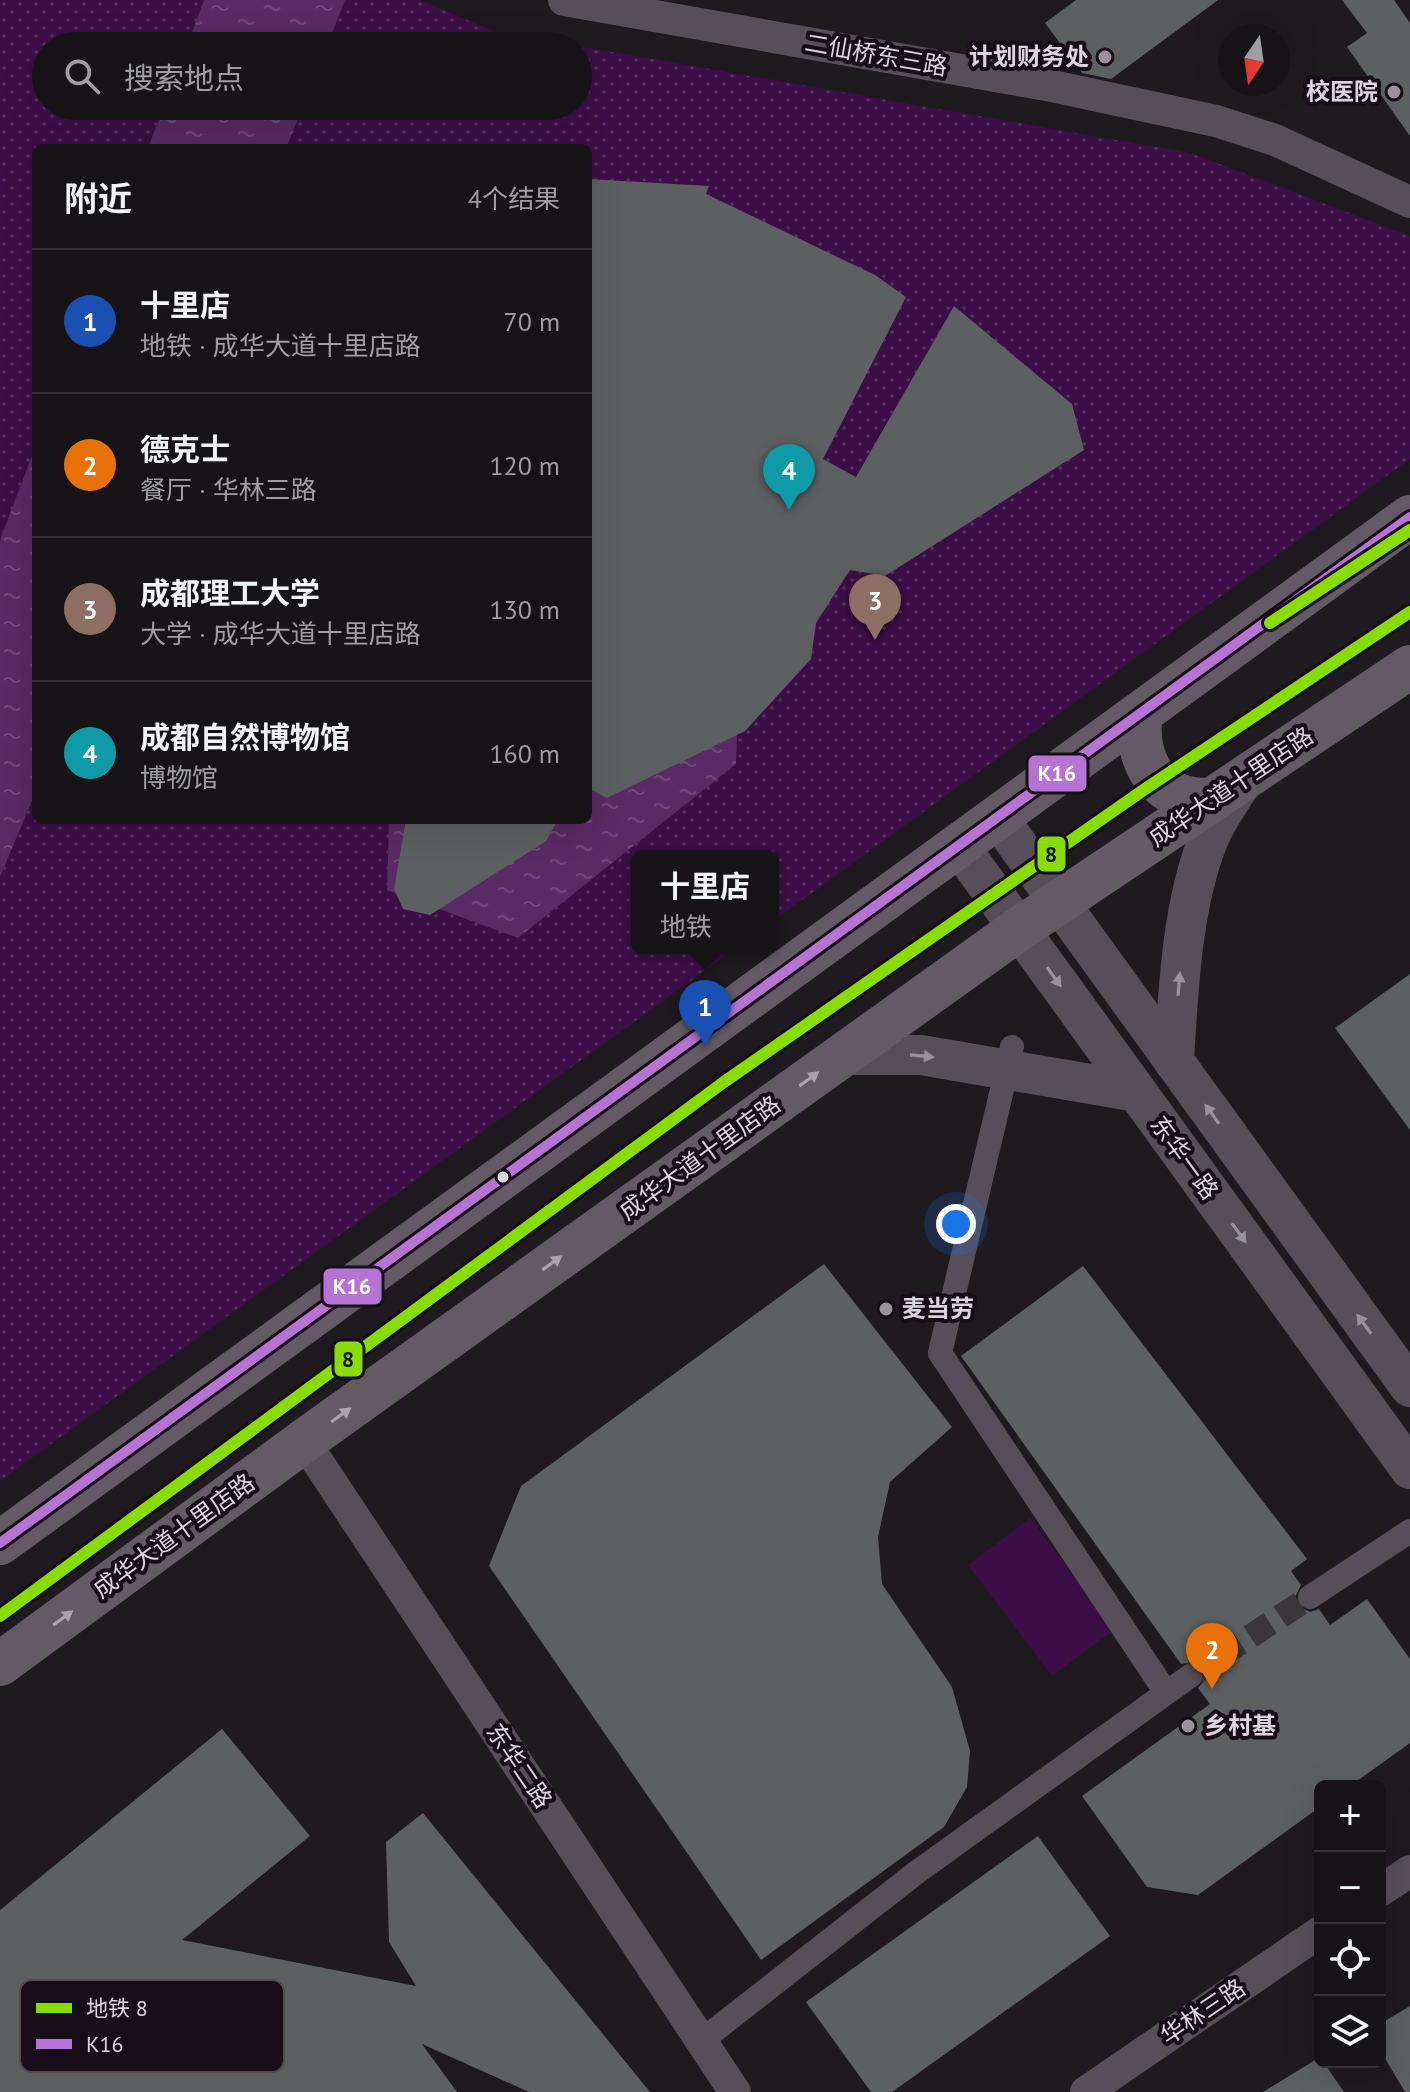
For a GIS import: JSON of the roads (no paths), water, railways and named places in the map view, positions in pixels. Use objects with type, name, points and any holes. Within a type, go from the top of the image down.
[{"type":"main road","points":[[0,1543],[1410,517]]},
{"type":"main road","name":"成华大道十里店路","points":[[0,1664],[304,1441],[1019,929],[1410,667]]},
{"type":"main road","points":[[1141,713],[1138,734],[1143,759],[1165,790],[1194,802],[1228,790]]},
{"type":"street","name":"二仙桥东三路","points":[[564,0],[1052,86],[1216,121],[1275,140],[1410,202]]},
{"type":"street","points":[[1174,1062],[1179,976],[1192,903],[1209,838],[1228,790]]},
{"type":"street","name":"东华一路","points":[[998,818],[1410,1387]]},
{"type":"street","name":"东华一路","points":[[959,846],[1410,1469]]},
{"type":"street","points":[[844,1055],[1009,1058],[1137,1092]]},
{"type":"street","points":[[1009,1058],[940,1353],[1165,1691]]},
{"type":"street","name":"东华二路","points":[[304,1441],[735,2092]]},
{"type":"street","points":[[1310,1597],[1410,1531]]},
{"type":"street","points":[[701,2041],[917,1872],[1190,1676]]},
{"type":"street","points":[[1386,1887],[1410,1871]]},
{"type":"street","name":"华林三路","points":[[1086,2092],[1314,1936]]},
{"type":"water","points":[[204,0],[345,0],[332,32],[192,32]]},
{"type":"water","points":[[159,120],[297,120],[288,144],[150,144]]},
{"type":"water","points":[[32,456],[32,801],[0,877],[0,540]]},
{"type":"water","points":[[697,707],[737,735],[736,764],[518,938],[387,890],[389,824],[592,824],[592,773]]},
{"type":"tunnel","points":[[1190,1676],[1310,1597]]},
{"type":"metro line","name":"8","points":[[1270,623],[1410,530]]},
{"type":"metro line","name":"8","points":[[0,1616],[724,1082],[1145,789],[1410,612]]},
{"type":"place","name":"计划财务处","points":[[1105,57]]},
{"type":"place","name":"校医院","points":[[1394,92]]},
{"type":"place","name":"成都自然博物馆","points":[[789,510]]},
{"type":"place","name":"成都理工大学","points":[[875,640]]},
{"type":"place","name":"十里店","points":[[705,1046]]},
{"type":"place","name":"麦当劳","points":[[886,1309]]},
{"type":"place","name":"德克士","points":[[1212,1689]]},
{"type":"place","name":"乡村基","points":[[1188,1726]]}]
